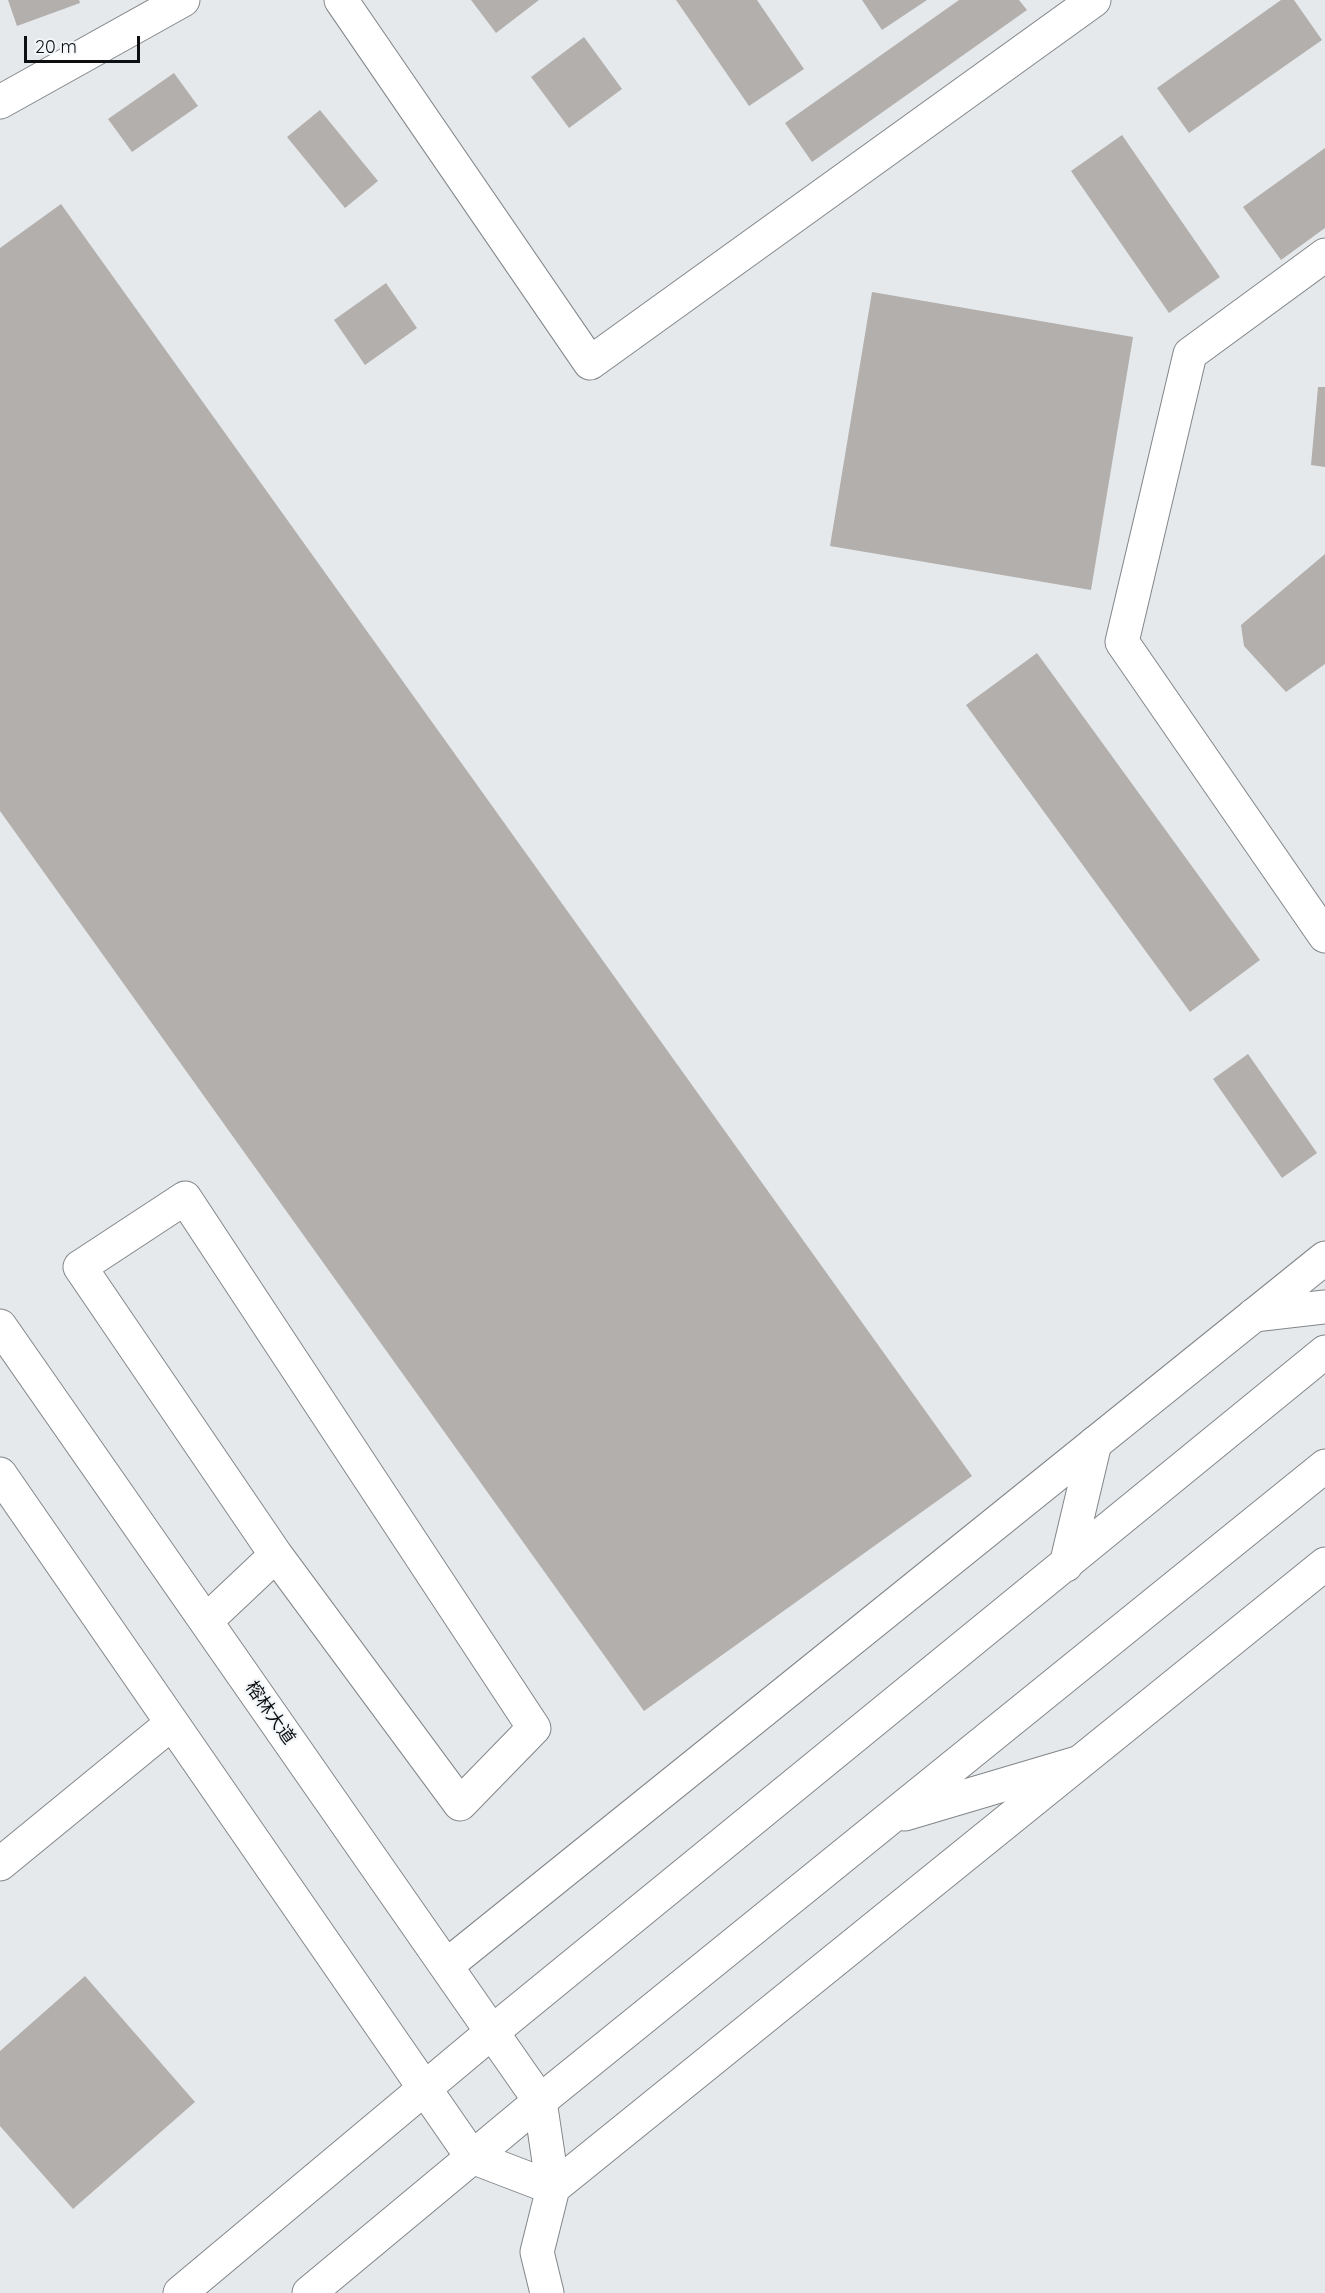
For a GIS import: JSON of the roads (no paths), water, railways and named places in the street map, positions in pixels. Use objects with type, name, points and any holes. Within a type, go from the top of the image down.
[{"type":"street","points":[[0,102],[183,0]]},
{"type":"street","points":[[341,0],[590,363],[1094,0]]},
{"type":"street","points":[[1325,255],[1190,354],[1122,642],[1325,936]]},
{"type":"street","points":[[185,1198],[534,1728],[460,1804],[276,1555],[80,1267],[185,1198]]},
{"type":"street","points":[[446,1966],[1325,1258]]},
{"type":"street","points":[[1254,1315],[1325,1306]]},
{"type":"street","name":"榕林大道","points":[[0,1326],[540,2101]]},
{"type":"street","points":[[180,2293],[492,2032],[1325,1352]]},
{"type":"street","points":[[1066,1565],[1095,1443]]},
{"type":"street","points":[[309,2293],[540,2101],[1325,1466]]},
{"type":"street","points":[[0,1474],[472,2157],[553,2188]]},
{"type":"street","points":[[206,1621],[276,1555]]},
{"type":"street","points":[[553,2188],[1325,1564]]},
{"type":"street","points":[[0,1864],[171,1724]]},
{"type":"street","points":[[889,1819],[1077,1763]]},
{"type":"street","points":[[540,2101],[553,2188],[537,2252],[547,2293]]}]
